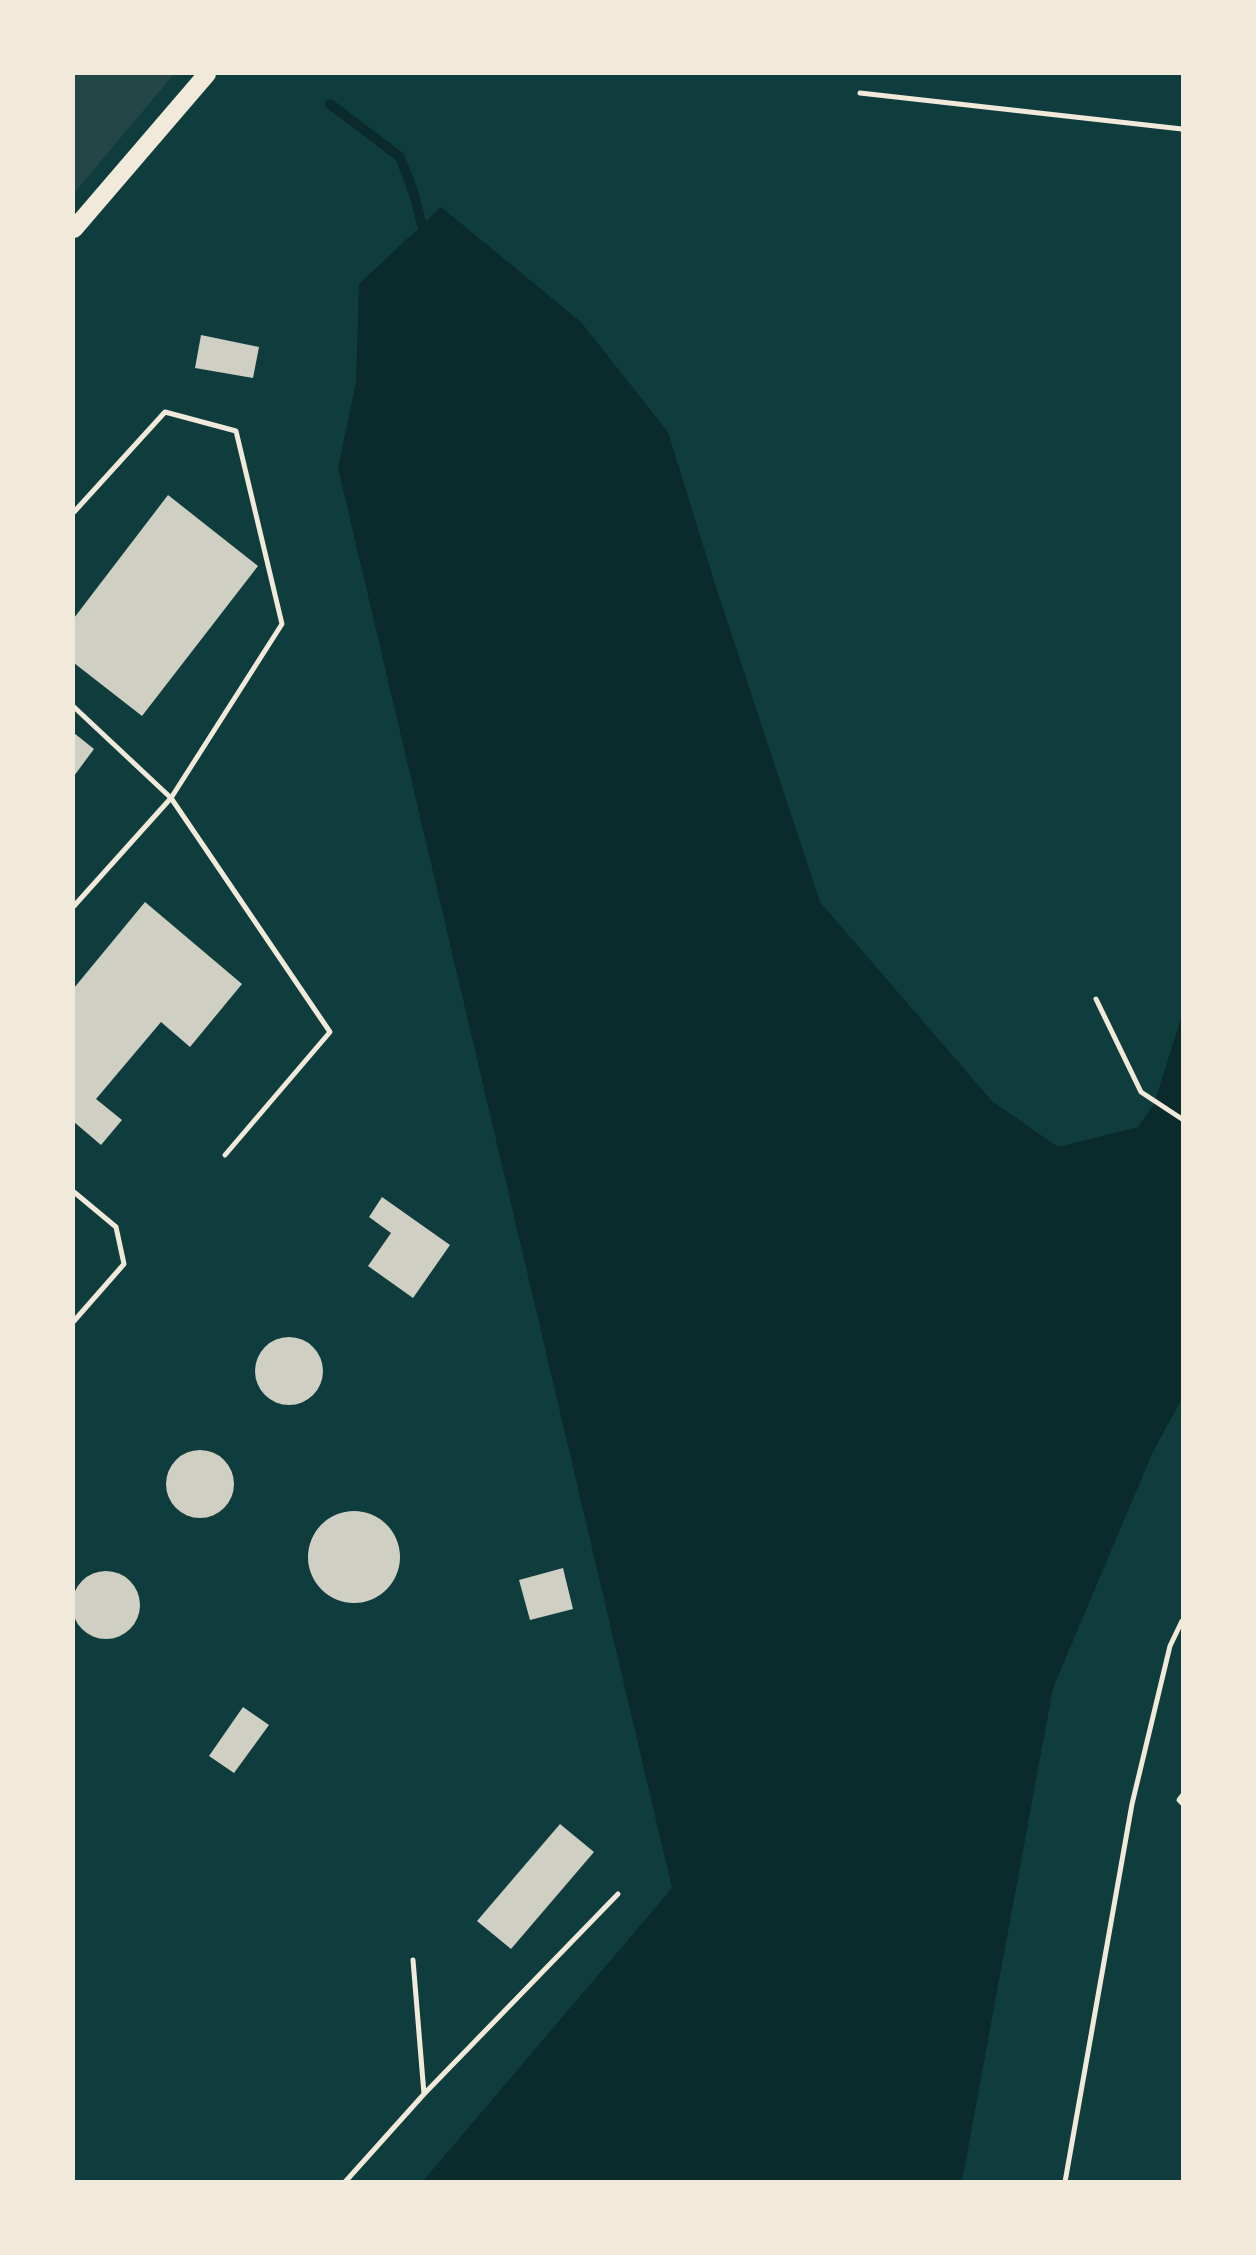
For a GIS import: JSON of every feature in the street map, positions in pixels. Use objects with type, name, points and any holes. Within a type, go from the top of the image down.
[{"type":"main road","points":[[74,229],[204,77]]},
{"type":"lane","points":[[860,93],[1182,130]]},
{"type":"lane","points":[[74,512],[165,412],[236,431],[282,624],[171,797],[74,906]]},
{"type":"lane","points":[[74,707],[171,797],[330,1032],[225,1155]]},
{"type":"lane","points":[[1096,999],[1141,1092],[1182,1119]]},
{"type":"lane","points":[[74,1192],[116,1227],[124,1264],[74,1321]]},
{"type":"lane","points":[[1065,2182],[1132,1804],[1170,1646],[1182,1621]]},
{"type":"lane","points":[[1182,1796],[1179,1800],[1182,1803]]},
{"type":"lane","points":[[345,2182],[424,2094],[618,1894]]},
{"type":"lane","points":[[413,1960],[424,2094]]},
{"type":"shaded area","points":[[74,74],[174,74],[74,193]]},
{"type":"shaded area","points":[[441,207],[581,322],[668,432],[820,902],[992,1101],[1058,1147],[1138,1127],[1154,1104],[1182,1015],[1182,1398],[1152,1454],[1053,1688],[962,2181],[423,2181],[672,1888],[338,468],[356,382],[359,284]]},
{"type":"building","points":[[201,335],[259,347],[253,378],[195,368]]},
{"type":"building","points":[[168,495],[258,566],[142,716],[74,663],[74,618]]},
{"type":"building","points":[[74,733],[94,749],[74,776]]},
{"type":"building","points":[[145,902],[242,984],[190,1047],[161,1022],[96,1099],[122,1120],[101,1145],[74,1122],[74,988]]},
{"type":"building","points":[[382,1197],[450,1245],[413,1298],[368,1266],[391,1233],[369,1217]]},
{"type":"building","points":[[296,1337],[317,1352],[323,1364],[321,1384],[313,1395],[296,1405],[282,1405],[265,1395],[257,1384],[255,1364],[265,1347],[276,1339]]},
{"type":"building","points":[[207,1450],[228,1465],[234,1477],[232,1497],[224,1508],[207,1518],[193,1518],[176,1508],[168,1497],[166,1477],[176,1460],[187,1452]]},
{"type":"building","points":[[354,1511],[372,1514],[387,1524],[397,1539],[400,1557],[397,1575],[387,1590],[372,1600],[354,1603],[336,1600],[321,1590],[311,1575],[308,1557],[311,1539],[321,1524],[336,1514]]},
{"type":"building","points":[[563,1568],[573,1609],[530,1620],[519,1580]]},
{"type":"building","points":[[106,1571],[119,1574],[130,1581],[137,1592],[140,1605],[137,1618],[130,1629],[119,1636],[106,1639],[93,1636],[82,1629],[75,1618],[72,1605],[75,1592],[82,1581],[93,1574]]},
{"type":"building","points":[[243,1707],[269,1725],[234,1773],[209,1756]]},
{"type":"building","points":[[560,1824],[594,1852],[511,1949],[477,1921]]},
{"type":"waterway","points":[[330,104],[400,157],[422,225]]}]
